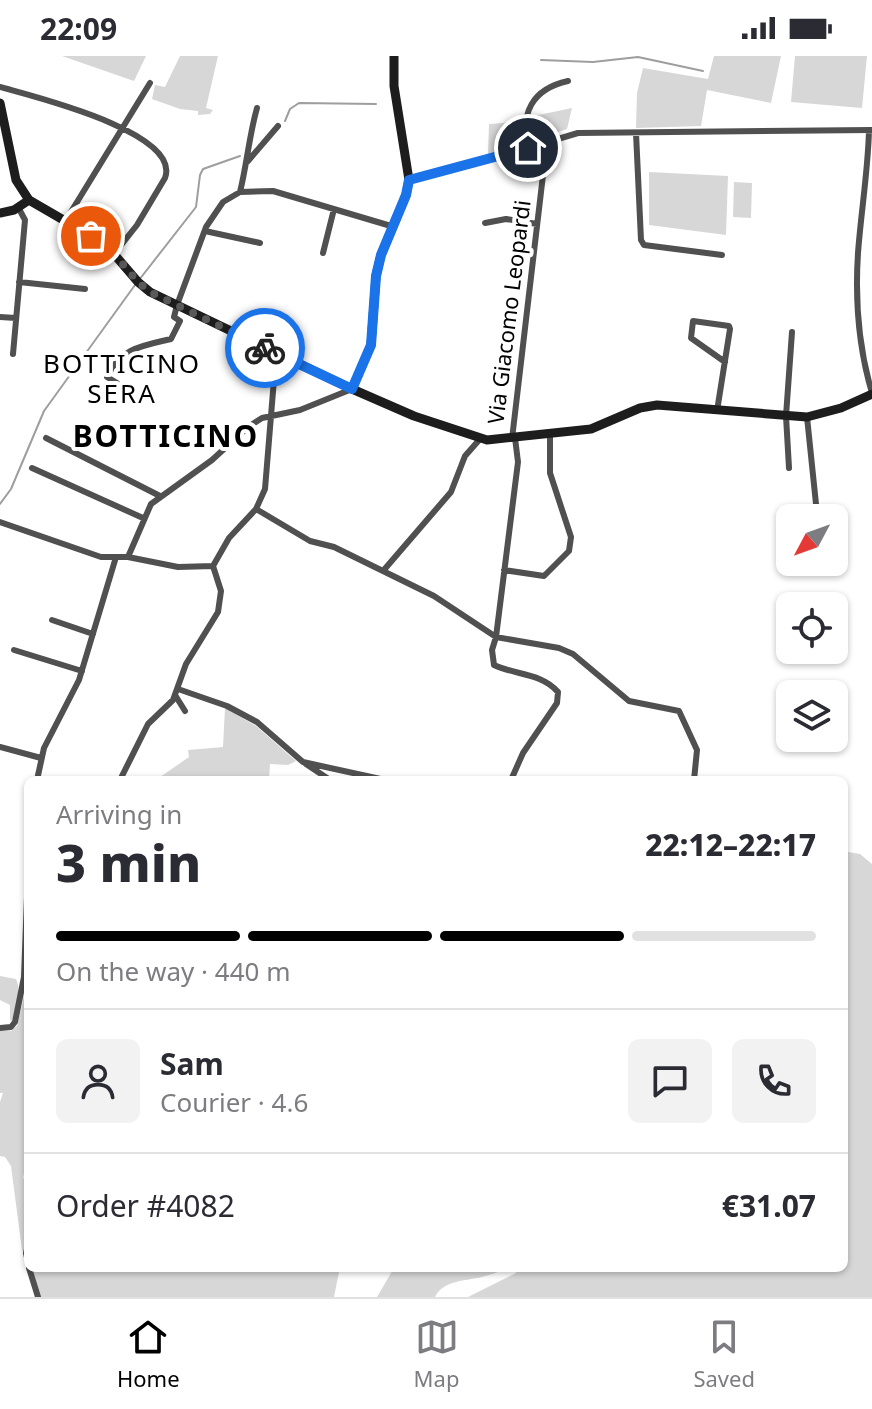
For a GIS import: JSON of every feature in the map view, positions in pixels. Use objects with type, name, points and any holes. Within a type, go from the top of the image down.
[{"type":"street","points":[[128,557],[151,504],[185,482],[248,427],[271,415],[300,410],[352,389],[371,345],[376,276],[409,180],[394,86],[394,56]]},
{"type":"street","points":[[528,148],[524,118],[551,85],[568,81]]},
{"type":"street","points":[[66,220],[150,83]]},
{"type":"street","points":[[0,87],[124,127],[160,154],[168,164],[168,171],[137,225],[114,254]]},
{"type":"street","points":[[0,103],[13,170],[26,197],[66,220],[114,254],[143,287],[352,389],[414,416],[480,439],[514,439],[591,429],[647,406],[807,417],[841,408],[872,393],[865,370],[858,288],[858,254],[870,130],[578,133],[409,180]]},
{"type":"street","points":[[240,192],[257,108]]},
{"type":"street","points":[[248,161],[278,126]]},
{"type":"street","points":[[636,133],[641,240],[644,245],[722,255]]},
{"type":"street","name":"Via Giacomo Leopardi","points":[[496,637],[518,462],[514,439],[545,158],[543,142]]},
{"type":"street","points":[[117,383],[107,377],[115,361],[126,352],[171,339],[180,321],[174,317],[177,305],[205,231],[223,202],[240,192],[273,191],[391,226]]},
{"type":"street","points":[[13,354],[25,220],[9,211],[26,197]]},
{"type":"street","points":[[323,253],[334,209]]},
{"type":"street","points":[[485,223],[506,219],[537,224]]},
{"type":"street","points":[[205,231],[260,243]]},
{"type":"street","points":[[19,282],[85,289]]},
{"type":"street","points":[[0,317],[16,318]]},
{"type":"street","points":[[717,411],[725,362],[729,326],[693,321],[691,338],[725,362]]},
{"type":"street","points":[[789,468],[786,416],[792,332]]},
{"type":"street","points":[[122,776],[148,724],[176,692],[186,664],[218,612],[221,591],[213,566],[233,532],[256,509],[265,489],[274,352]]},
{"type":"street","points":[[807,417],[816,504]]},
{"type":"street","points":[[504,570],[544,576],[569,551],[571,537],[550,473],[550,434]]},
{"type":"street","points":[[46,438],[160,496]]},
{"type":"street","points":[[383,571],[451,492],[465,456],[480,439]]},
{"type":"street","points":[[32,468],[143,518]]},
{"type":"street","points":[[256,509],[310,541],[334,547],[434,596],[496,637],[559,648],[584,662],[629,701],[679,711],[697,750],[694,776]]},
{"type":"street","points":[[0,522],[95,555],[128,557],[178,567],[213,566]]},
{"type":"street","points":[[38,776],[41,758],[82,671],[116,557]]},
{"type":"street","points":[[52,620],[93,634]]},
{"type":"street","points":[[496,637],[492,650],[494,665],[509,672],[527,674],[558,692],[557,703],[523,753],[513,776]]},
{"type":"street","points":[[14,650],[82,671]]},
{"type":"street","points":[[176,692],[185,711]]},
{"type":"street","points":[[176,692],[227,706],[257,722],[324,776]]},
{"type":"street","points":[[0,747],[41,758]]},
{"type":"street","points":[[303,762],[367,776]]},
{"type":"street","points":[[0,1028],[11,1027],[15,1022],[24,986]]},
{"type":"street","points":[[31,1272],[38,1297]]},
{"type":"shaded area","points":[[62,56],[146,56],[134,81]]},
{"type":"shaded area","points":[[180,56],[218,56],[206,108],[213,110],[210,114],[198,115],[198,111],[180,109],[152,99],[155,85],[165,87]]},
{"type":"shaded area","points":[[714,56],[781,56],[771,103],[707,90],[701,126],[636,128],[637,93],[643,68],[708,79]]},
{"type":"shaded area","points":[[795,56],[867,56],[862,108],[791,102]]},
{"type":"shaded area","points":[[572,108],[567,129],[531,141],[529,117]]},
{"type":"shaded area","points":[[518,122],[520,145],[488,155],[489,124]]},
{"type":"shaded area","points":[[649,172],[728,176],[726,235],[649,225]]},
{"type":"shaded area","points":[[734,182],[752,183],[751,218],[733,217]]},
{"type":"shaded area","points":[[225,708],[256,726],[296,761],[288,765],[270,764],[269,776],[161,776],[189,757],[188,750],[223,747]]},
{"type":"shaded area","points":[[848,852],[860,854],[872,864],[872,1297],[468,1297],[516,1273],[848,1272]]},
{"type":"shaded area","points":[[0,976],[16,979],[18,984],[18,1000],[12,1021],[10,1005],[0,1000]]},
{"type":"shaded area","points":[[24,997],[24,1252],[11,1166],[5,1157],[0,1156],[0,1102],[3,1093],[0,1093],[0,1030],[11,1031],[17,1026]]},
{"type":"shaded area","points":[[33,1272],[339,1272],[334,1297],[40,1297]]},
{"type":"shaded area","points":[[392,1272],[496,1272],[449,1284],[435,1297],[377,1297]]},
{"type":"waterway","points":[[541,60],[593,62],[638,57],[703,71]]},
{"type":"waterway","points":[[285,121],[290,109],[299,103],[376,104]]},
{"type":"waterway","points":[[139,280],[196,207],[203,169],[240,156]]},
{"type":"waterway","points":[[0,504],[11,489],[44,411],[135,285]]},
{"type":"way so far","points":[[91,236],[114,254],[150,292],[265,348]]},
{"type":"district","name":"BOTTICINO SERA","points":[[122,378]]},
{"type":"district","name":"BOTTICINO","points":[[166,435]]},
{"type":"route","points":[[265,348],[352,389],[371,345],[376,276],[381,255],[406,195],[409,180],[528,148]]}]
